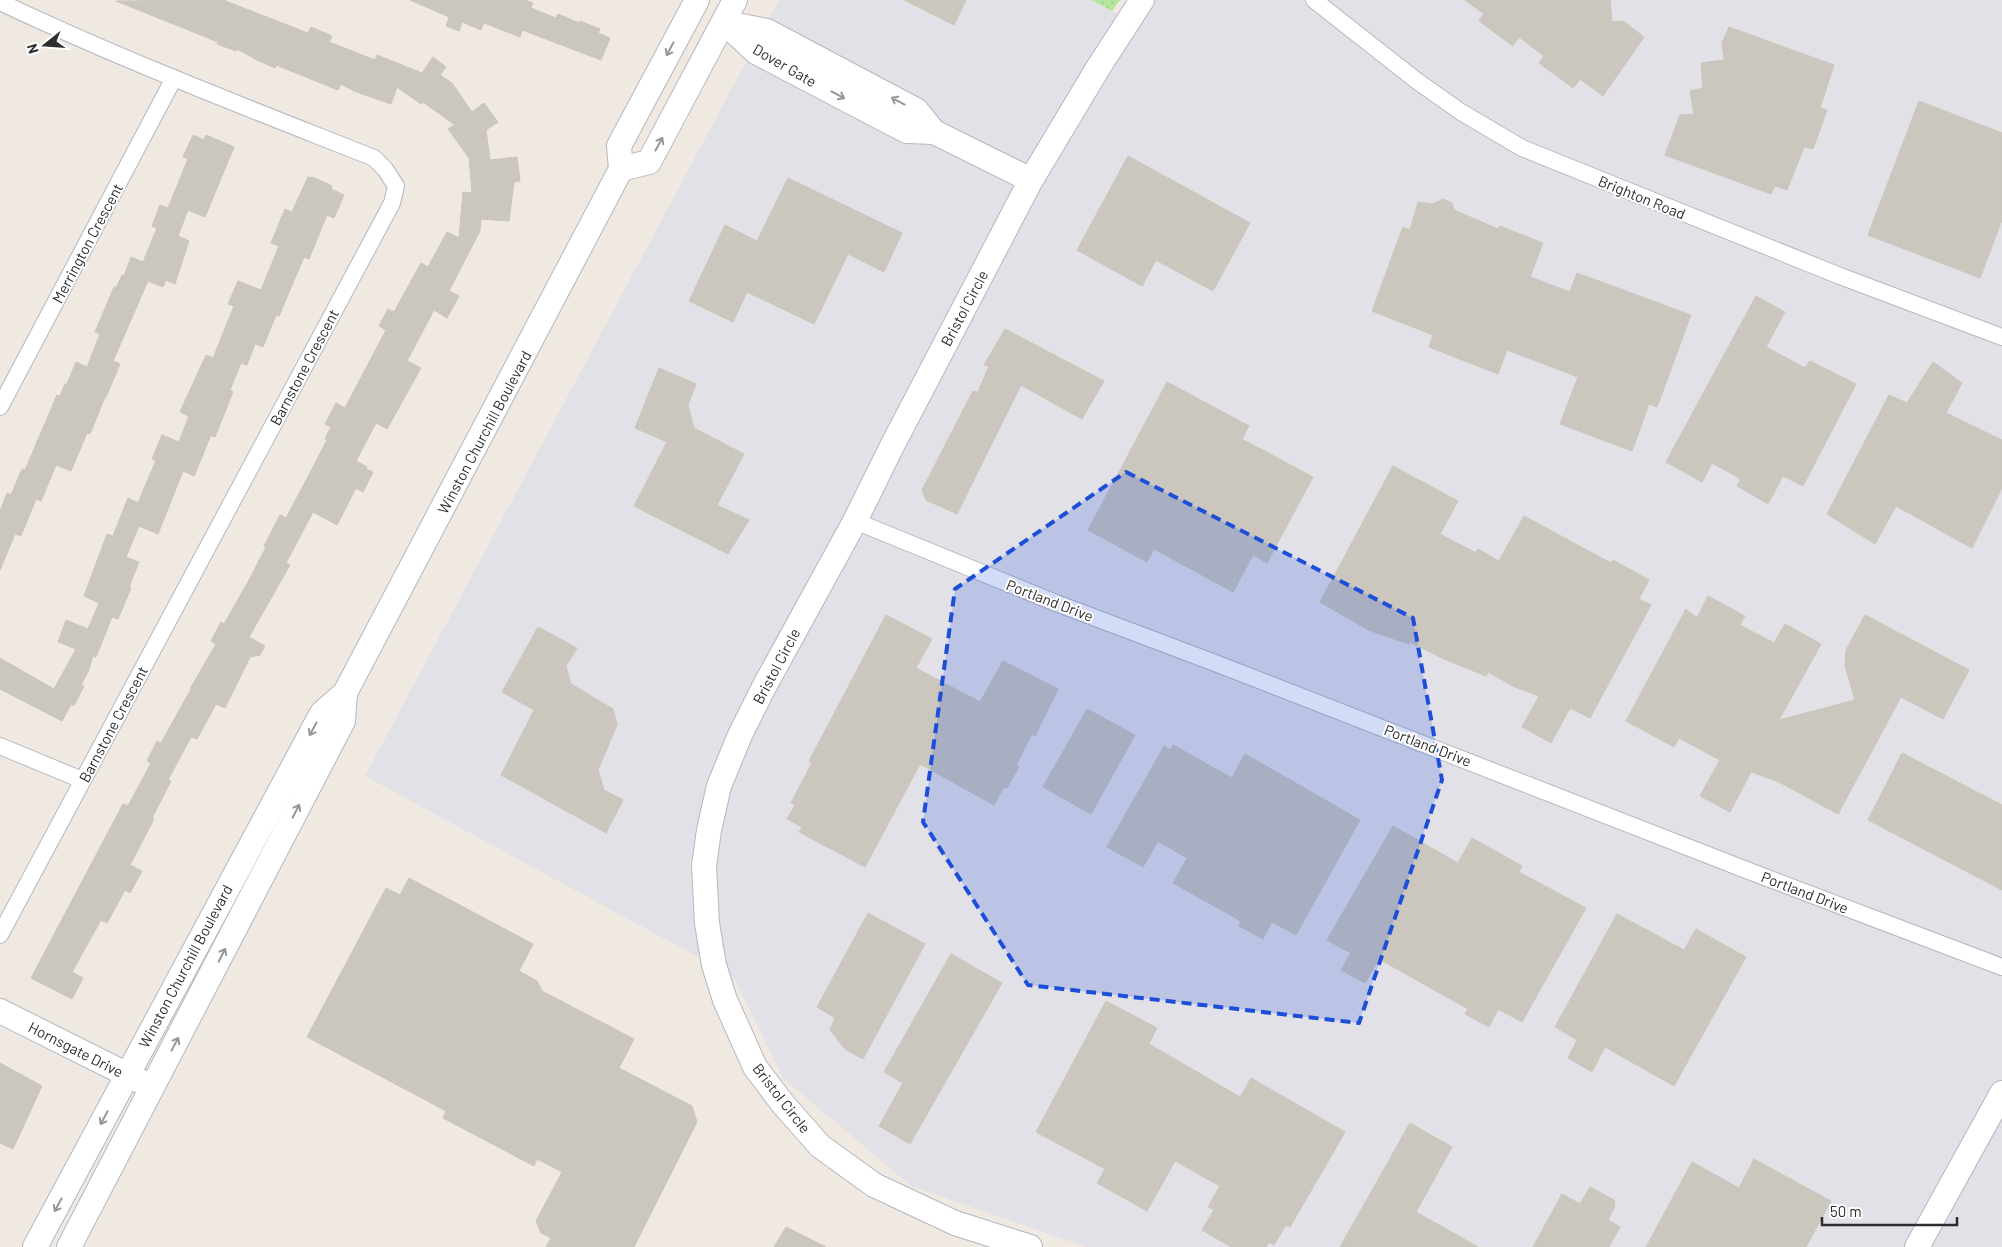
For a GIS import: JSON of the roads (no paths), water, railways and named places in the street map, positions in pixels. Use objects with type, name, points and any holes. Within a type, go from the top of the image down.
[{"type":"street","points":[[690,2],[619,146],[621,169],[649,162],[736,0]]},
{"type":"street","name":"Bristol Circle","points":[[1030,1247],[955,1223],[874,1185],[820,1146],[783,1104],[755,1067],[725,1000],[714,965],[707,923],[704,866],[709,830],[719,786],[740,735],[764,687],[855,521],[892,446],[1032,180],[1098,68],[1142,0]]},
{"type":"street","name":"Brighton Road","points":[[1314,0],[1424,86],[1461,112],[1522,148],[1849,280],[2002,338]]},
{"type":"street","name":"Barnstone Crescent","points":[[0,2],[60,30],[174,78],[374,158],[385,169],[396,186],[392,203],[0,935]]},
{"type":"street","name":"Dover Gate","points":[[690,2],[724,22],[767,31],[916,110],[934,132],[1032,180]]},
{"type":"street","name":"Merrington Crescent","points":[[0,407],[174,78]]},
{"type":"street","name":"Winston Churchill Boulevard","points":[[35,1247],[322,714],[345,693],[621,169]]},
{"type":"street","name":"Portland Drive","points":[[855,521],[1056,603],[1198,656],[1749,871],[2002,967]]},
{"type":"street","name":"Winston Churchill Boulevard","points":[[69,1247],[343,721],[345,693]]},
{"type":"street","points":[[0,746],[82,780]]},
{"type":"street","name":"Hornsgate Drive","points":[[0,1011],[153,1088]]},
{"type":"street","points":[[1917,1247],[2002,1093]]}]
